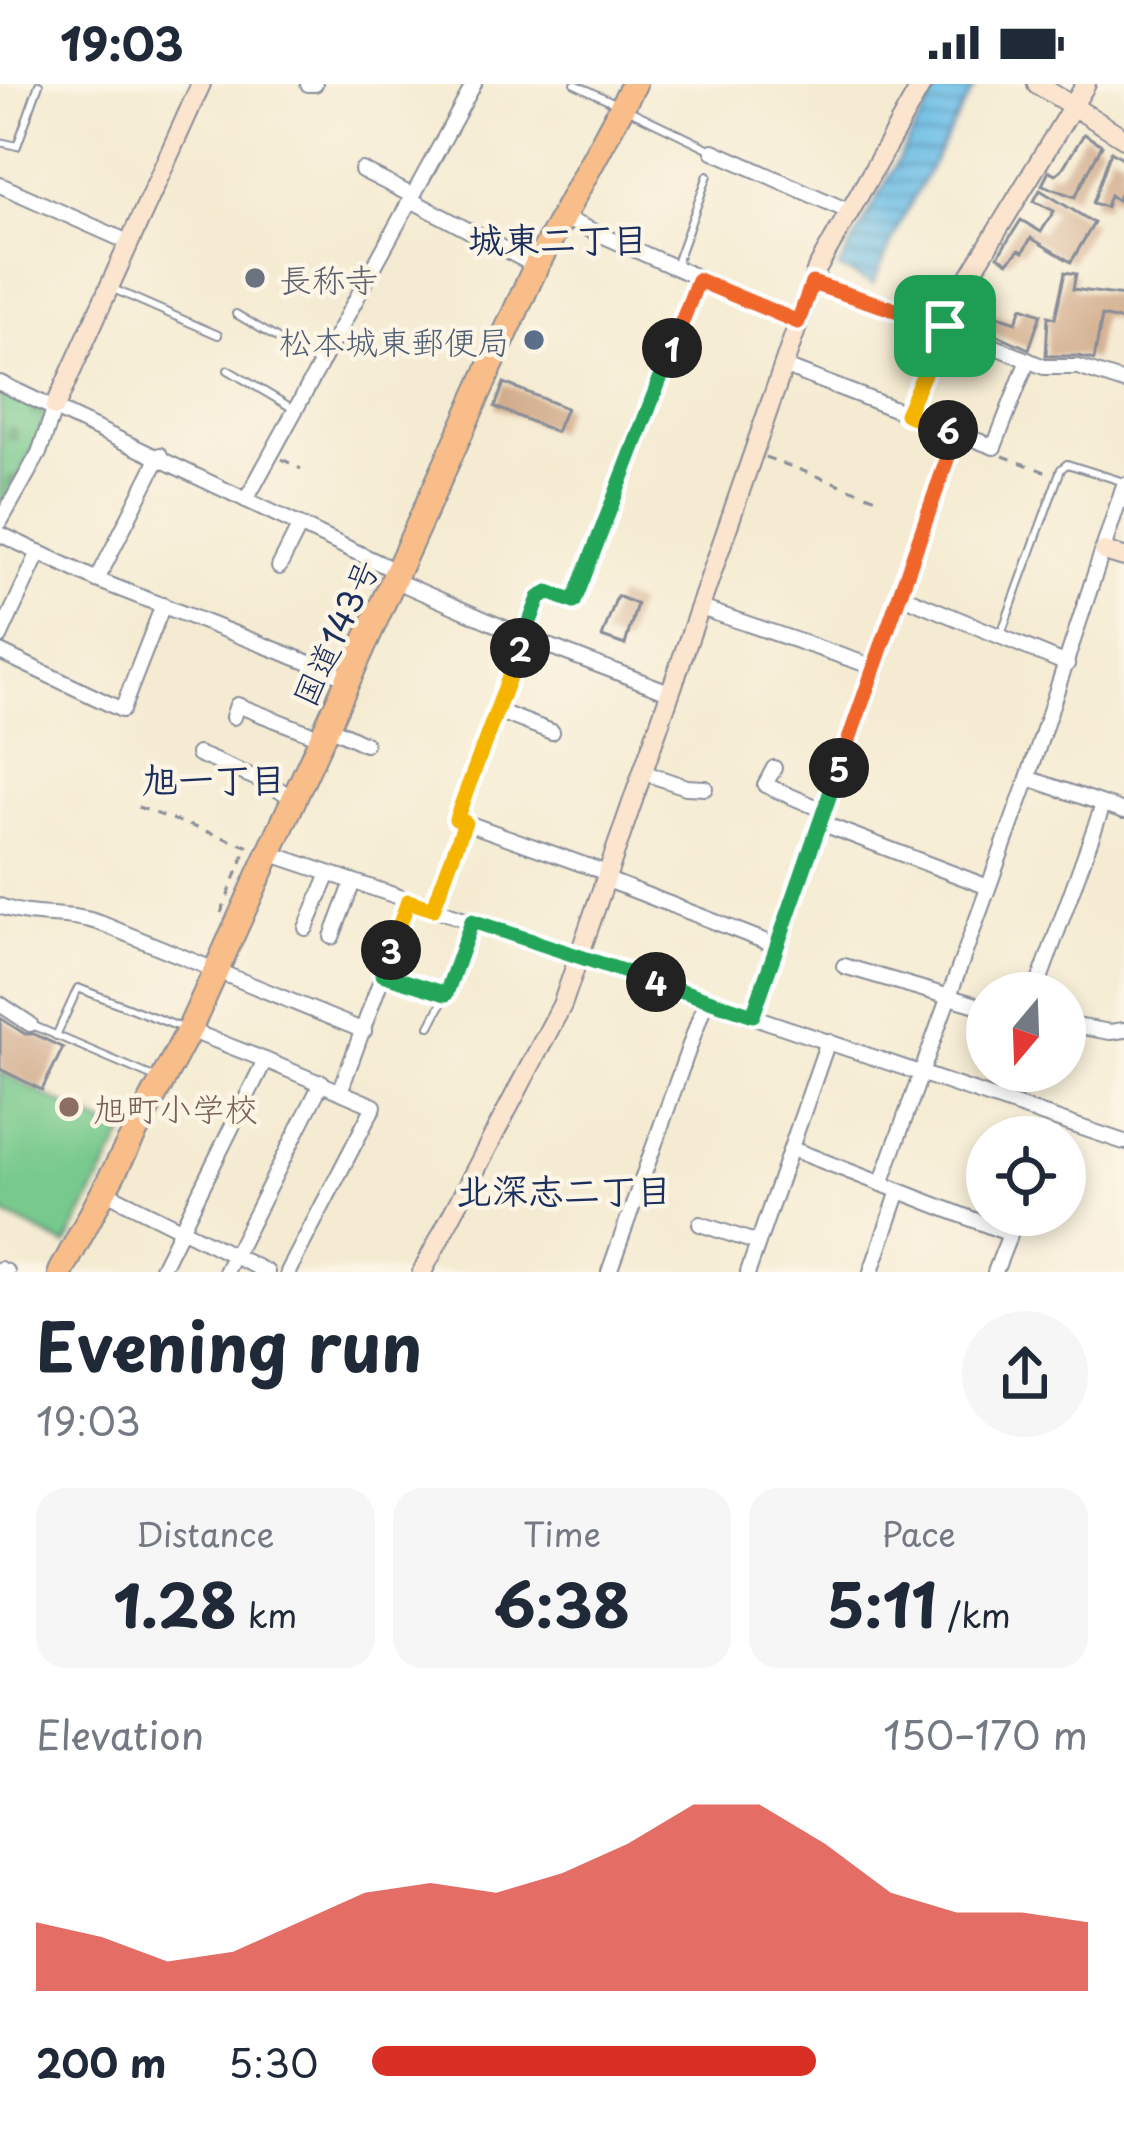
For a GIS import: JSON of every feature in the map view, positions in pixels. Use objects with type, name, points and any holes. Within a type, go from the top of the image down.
[{"type":"highway","name":"国道143号","points":[[61,1272],[189,1030],[536,266],[628,95]]},
{"type":"street","points":[[0,522],[40,454],[56,407],[201,84]]},
{"type":"street","points":[[246,500],[474,84]]},
{"type":"street","points":[[422,1272],[562,1005],[812,283],[922,84]]},
{"type":"street","points":[[1037,84],[1124,139]]},
{"type":"street","points":[[906,414],[965,284],[1086,84]]},
{"type":"street","points":[[713,151],[848,211]]},
{"type":"street","points":[[362,170],[536,266]]},
{"type":"street","points":[[0,185],[128,242]]},
{"type":"street","points":[[561,218],[798,322]]},
{"type":"street","points":[[698,280],[574,602],[548,592],[539,598],[456,819],[777,946]]},
{"type":"street","points":[[812,283],[945,326],[1044,367],[1078,367],[1124,382]]},
{"type":"street","points":[[783,367],[994,447],[1028,361]]},
{"type":"street","points":[[0,383],[160,455],[524,637],[669,692]]},
{"type":"street","points":[[753,1015],[956,434]]},
{"type":"street","points":[[97,580],[160,455]]},
{"type":"street","points":[[881,1184],[1028,778],[1124,484]]},
{"type":"street","points":[[279,567],[300,525]]},
{"type":"street","points":[[0,534],[97,580],[349,678]]},
{"type":"street","points":[[1104,551],[1124,557]]},
{"type":"street","points":[[0,638],[39,552]]},
{"type":"street","points":[[900,596],[1067,664]]},
{"type":"street","points":[[0,652],[122,710],[163,605]]},
{"type":"street","points":[[698,608],[874,667]]},
{"type":"street","points":[[234,708],[365,744]]},
{"type":"street","points":[[496,711],[552,732]]},
{"type":"street","points":[[208,753],[294,799]]},
{"type":"street","points":[[774,767],[765,785],[823,817],[988,887]]},
{"type":"street","points":[[642,772],[686,787],[705,788]]},
{"type":"street","points":[[1028,778],[1124,812]]},
{"type":"street","points":[[1043,972],[1103,805]]},
{"type":"street","points":[[433,909],[465,822]]},
{"type":"street","points":[[269,853],[1124,1142]]},
{"type":"street","points":[[307,928],[329,874]]},
{"type":"street","points":[[332,937],[353,882]]},
{"type":"street","points":[[0,906],[34,916],[72,914],[364,1031]]},
{"type":"street","points":[[341,1090],[382,974],[446,994],[472,921]]},
{"type":"street","points":[[844,966],[966,1003]]},
{"type":"street","points":[[609,1272],[706,1000]]},
{"type":"street","points":[[0,1004],[30,1024]]},
{"type":"street","points":[[1086,1028],[1124,1030]]},
{"type":"street","points":[[189,1030],[374,1106],[288,1272]]},
{"type":"street","points":[[748,1272],[828,1042]]},
{"type":"street","points":[[160,1272],[265,1060]]},
{"type":"street","points":[[226,1272],[322,1082]]},
{"type":"street","points":[[792,1149],[1010,1234],[995,1272]]},
{"type":"street","points":[[872,1272],[899,1191]]},
{"type":"street","points":[[104,1192],[267,1272]]},
{"type":"street","points":[[700,1223],[758,1243]]},
{"type":"lane","points":[[0,142],[17,146],[39,84]]},
{"type":"lane","points":[[575,84],[628,95],[713,151]]},
{"type":"lane","points":[[674,269],[708,175]]},
{"type":"lane","points":[[109,287],[218,335]]},
{"type":"lane","points":[[236,314],[320,364]]},
{"type":"lane","points":[[228,370],[295,410]]},
{"type":"lane","points":[[1000,638],[1058,477],[1067,464],[1124,484]]},
{"type":"lane","points":[[382,974],[408,901]]},
{"type":"lane","points":[[56,1036],[78,988],[189,1030]]},
{"type":"lane","points":[[430,1026],[446,994]]},
{"type":"lane","points":[[30,1024],[161,1081]]},
{"type":"path","points":[[994,447],[998,454],[1058,477]]},
{"type":"path","points":[[754,452],[882,500]]},
{"type":"path","points":[[271,454],[302,469]]},
{"type":"path","points":[[138,807],[248,847],[216,926]]},
{"type":"green space","points":[[0,386],[46,411],[36,445],[0,509]]},
{"type":"green space","points":[[0,1072],[124,1135],[66,1245],[0,1212]]},
{"type":"water","points":[[940,84],[976,84],[901,221],[873,284],[839,268]]},
{"type":"building","points":[[1084,134],[1102,145],[1075,197],[1042,185],[1049,171],[1056,174],[1062,169]]},
{"type":"building","points":[[1111,151],[1124,159],[1124,188],[1117,200],[1110,195],[1106,207],[1093,203]]},
{"type":"building","points":[[1040,190],[1094,223],[1071,262],[1031,238],[1023,252],[1019,250],[1008,262],[998,256],[1021,220],[1041,232],[1054,211],[1034,201]]},
{"type":"building","points":[[1065,272],[1076,274],[1073,289],[1124,296],[1124,321],[1102,316],[1094,360],[1046,356],[1048,316],[1055,318]]},
{"type":"building","points":[[1022,307],[1041,314],[1029,349],[967,321],[976,308],[1016,322]]},
{"type":"building","points":[[504,383],[566,408],[556,432],[495,407]]},
{"type":"building","points":[[617,596],[637,604],[625,645],[602,637]]},
{"type":"building","points":[[0,1018],[25,1034],[63,1048],[42,1090],[0,1069]]},
{"type":"place","name":"長称寺","points":[[255,278]]},
{"type":"place","name":"松本城東郵便局","points":[[534,340]]},
{"type":"place","name":"旭町小学校","points":[[69,1107]]},
{"type":"district","name":"城東二丁目","points":[[558,238]]},
{"type":"district","name":"旭一丁目","points":[[214,778]]},
{"type":"district","name":"北深志二丁目","points":[[564,1189]]},
{"type":"route","points":[[698,280],[798,322],[812,283],[945,326],[906,414],[956,434],[753,1015],[472,921],[446,994],[382,974],[408,901],[433,909],[465,822],[456,819],[539,598],[548,592],[574,602],[698,280]]}]
